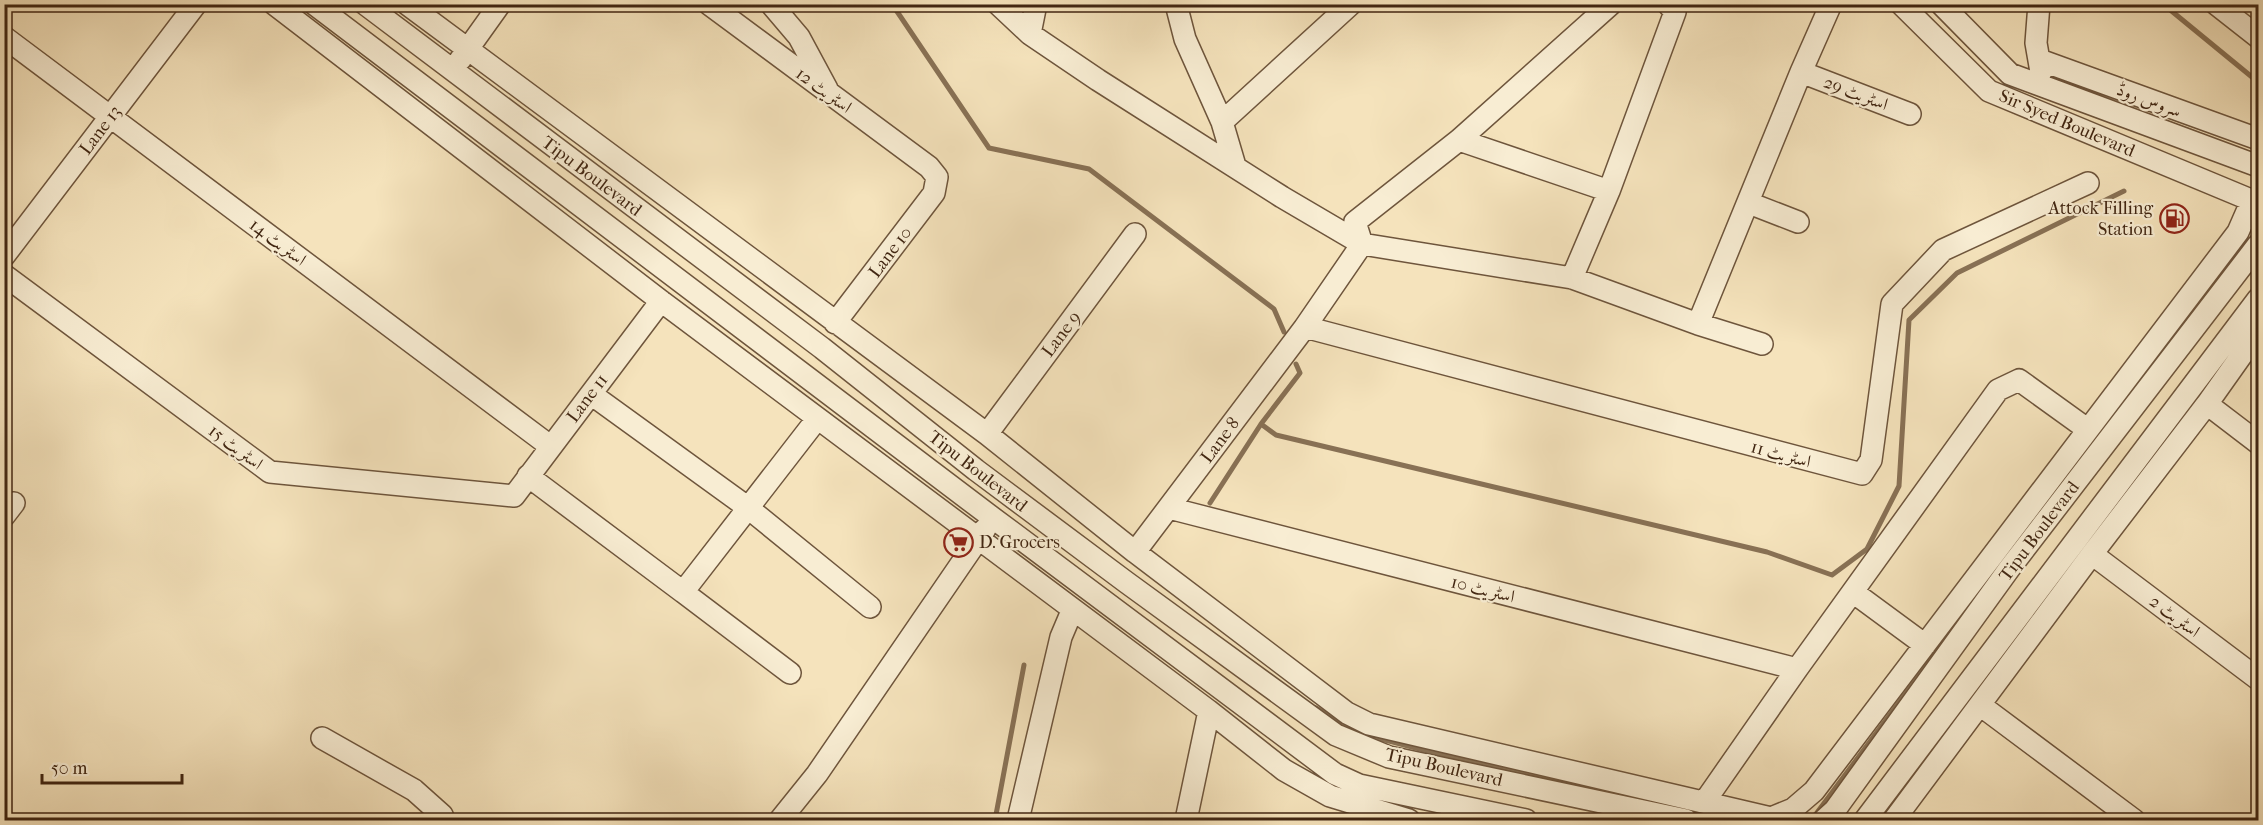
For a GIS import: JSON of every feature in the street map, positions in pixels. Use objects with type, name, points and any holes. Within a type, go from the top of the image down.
[{"type":"street","name":"Lane 13","points":[[4,256],[196,4]]},
{"type":"street","points":[[274,4],[661,301],[1209,711],[1284,770],[1330,796],[1409,820]]},
{"type":"street","name":"Tipu Boulevard","points":[[314,4],[1335,774],[1359,785],[1526,820]]},
{"type":"street","name":"Tipu Boulevard","points":[[365,4],[822,348],[976,470],[1336,735],[1389,757],[1686,820]]},
{"type":"street","points":[[407,4],[987,434],[1135,552],[1339,707],[1369,724],[1771,818],[1793,809],[1814,791],[2238,232],[2255,202]]},
{"type":"street","points":[[452,70],[500,4]]},
{"type":"street","name":"اسٹریٹ 12","points":[[709,4],[929,167],[937,177]]},
{"type":"street","points":[[771,4],[799,37],[830,94]]},
{"type":"street","points":[[998,4],[1030,34],[1098,80],[1282,197],[1362,244],[1572,278],[1698,324],[1761,344]]},
{"type":"street","points":[[1030,34],[1036,4]]},
{"type":"street","points":[[1176,4],[1185,39],[1222,122],[1235,166]]},
{"type":"street","points":[[1222,122],[1351,4]]},
{"type":"street","points":[[1362,244],[1356,222],[1459,140],[1611,4]]},
{"type":"street","points":[[1572,278],[1609,190],[1675,12],[1668,4]]},
{"type":"street","points":[[1698,324],[1831,4]]},
{"type":"street","name":"Sir Syed Boulevard","points":[[1901,4],[1989,91],[2255,202]]},
{"type":"street","name":"Sir Syed Boulevard","points":[[1941,4],[2010,74],[2259,166]]},
{"type":"street","points":[[2039,4],[2036,43],[2043,87]]},
{"type":"street","points":[[2216,4],[2259,37]]},
{"type":"street","name":"اسٹریٹ 14","points":[[4,37],[550,446]]},
{"type":"street","name":"سروس روڈ","points":[[2040,60],[2259,139]]},
{"type":"street","name":"اسٹریٹ 29","points":[[1801,72],[1910,114]]},
{"type":"street","points":[[1459,140],[1609,190]]},
{"type":"street","name":"Lane 10","points":[[835,323],[934,193],[937,177]]},
{"type":"street","name":"اسٹریٹ 11","points":[[1305,327],[1862,474],[1871,460],[1892,304],[1943,250],[2088,183]]},
{"type":"street","points":[[1749,203],[1798,222]]},
{"type":"street","points":[[637,247],[657,225]]},
{"type":"street","name":"Lane 9","points":[[987,434],[1135,234]]},
{"type":"street","name":"Lane 8","points":[[1135,552],[1305,327],[1362,244]]},
{"type":"street","name":"Tipu Boulevard","points":[[1824,820],[1835,810],[2009,569],[2259,244]]},
{"type":"street","name":"اسٹریٹ 15","points":[[4,275],[270,472],[514,496]]},
{"type":"street","name":"Tipu Boulevard","points":[[1864,820],[2013,625],[2249,334],[2259,299]]},
{"type":"street","name":"Lane 11","points":[[514,496],[661,301]]},
{"type":"street","points":[[1894,820],[2207,404],[2249,334]]},
{"type":"street","points":[[1705,801],[1998,390],[2019,380],[2087,429]]},
{"type":"street","points":[[591,394],[747,507],[870,607]]},
{"type":"street","points":[[2207,404],[2259,443]]},
{"type":"street","points":[[683,592],[817,418]]},
{"type":"street","points":[[528,476],[790,673]]},
{"type":"street","name":"اسٹریٹ 10","points":[[1169,508],[1797,669]]},
{"type":"street","points":[[780,820],[817,774],[993,518]]},
{"type":"street","name":"اسٹریٹ 2","points":[[2092,554],[2259,679]]},
{"type":"street","points":[[1853,592],[1924,645]]},
{"type":"street","points":[[1018,820],[1061,637],[1072,610]]},
{"type":"street","points":[[2013,625],[2030,637]]},
{"type":"street","points":[[1249,709],[1285,666]]},
{"type":"street","points":[[1980,705],[2134,820]]},
{"type":"street","points":[[1186,820],[1209,711]]},
{"type":"street","points":[[322,738],[414,790],[442,815],[444,820]]},
{"type":"waterway","points":[[892,4],[989,148],[1089,169],[1274,309],[1284,332]]},
{"type":"waterway","points":[[2163,4],[2258,82]]},
{"type":"waterway","points":[[1261,424],[1276,435],[1767,552],[1832,575],[1867,549],[1899,486],[1909,320],[1957,273],[2124,191]]},
{"type":"waterway","points":[[2077,463],[2160,353]]},
{"type":"waterway","points":[[1210,503],[1261,424],[1300,373],[1296,364]]},
{"type":"waterway","points":[[1809,820],[1816,814],[1930,661]]},
{"type":"waterway","points":[[995,820],[1024,665]]},
{"type":"waterway","points":[[1316,708],[1358,733],[1451,757],[1669,806]]},
{"type":"waterway","points":[[1684,809],[1735,820]]},
{"type":"place","name":"Attock Filling Station","points":[[2174,218]]},
{"type":"place","name":"D. Grocers","points":[[958,542]]}]
